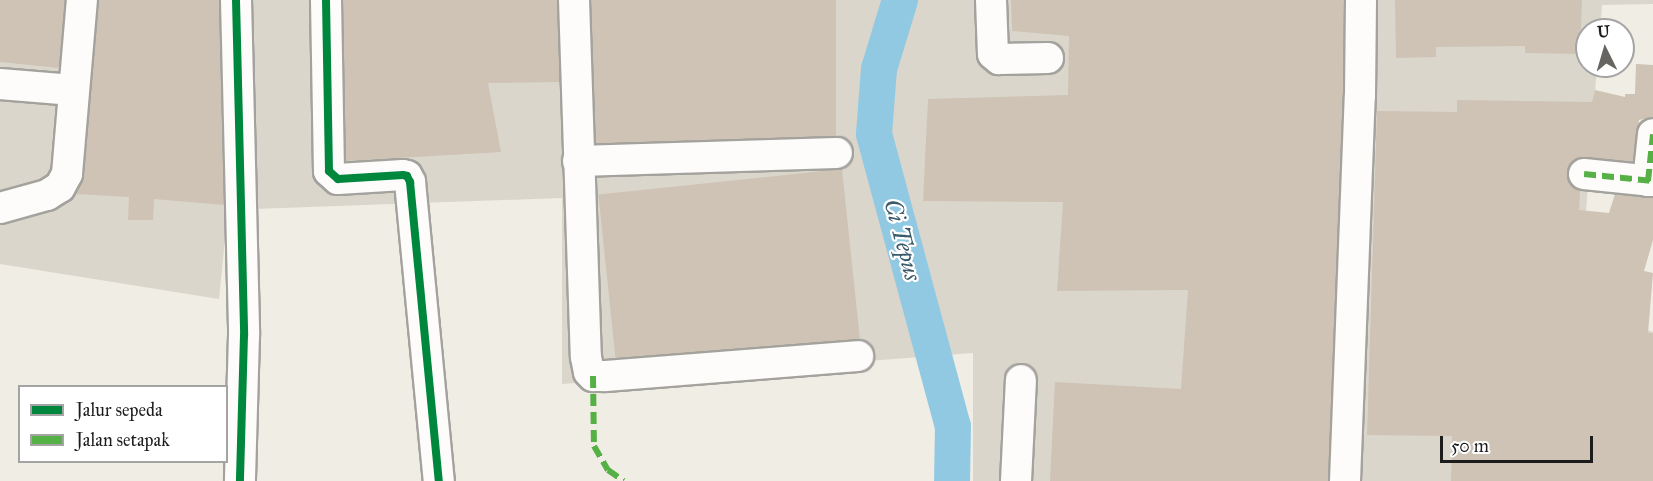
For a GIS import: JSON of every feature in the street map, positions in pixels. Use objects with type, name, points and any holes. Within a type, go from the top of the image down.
[{"type":"street","points":[[0,208],[47,195],[60,187],[67,174],[82,0]]},
{"type":"street","points":[[236,0],[244,335],[240,481]]},
{"type":"street","points":[[326,0],[329,171],[338,179],[403,175],[407,176],[410,182],[439,481]]},
{"type":"street","points":[[574,0],[586,357],[593,376],[858,356]]},
{"type":"street","points":[[992,0],[993,54],[999,59],[1048,58]]},
{"type":"street","points":[[1345,481],[1360,96],[1361,0]]},
{"type":"street","points":[[0,84],[73,90]]},
{"type":"street","points":[[1584,174],[1651,181],[1653,134]]},
{"type":"street","points":[[578,161],[837,153]]},
{"type":"street","points":[[1016,481],[1021,380]]},
{"type":"shaded area","points":[[0,0],[1653,0],[1653,4],[1602,5],[1601,18],[1575,18],[1575,78],[1596,78],[1579,306],[1653,332],[1653,481],[973,481],[973,353],[562,384],[562,198],[228,210],[219,299],[0,264]]},
{"type":"building","points":[[0,0],[65,0],[59,68],[0,62]]},
{"type":"building","points":[[99,0],[219,0],[224,205],[154,199],[153,220],[128,220],[129,197],[76,194],[84,175]]},
{"type":"building","points":[[343,0],[557,0],[560,82],[488,83],[501,152],[346,161]]},
{"type":"building","points":[[591,0],[836,0],[836,143],[591,143]]},
{"type":"building","points":[[1011,0],[1344,0],[1343,96],[1328,481],[1050,481],[1055,382],[1181,389],[1188,290],[1057,291],[1063,202],[923,201],[928,99],[1068,95],[1069,36],[1012,31]]},
{"type":"building","points":[[1395,0],[1582,0],[1581,18],[1575,18],[1575,54],[1525,53],[1525,46],[1436,47],[1436,57],[1396,58]]},
{"type":"building","points":[[1636,64],[1653,65],[1653,117],[1639,120],[1633,162],[1577,158],[1570,163],[1567,173],[1569,182],[1580,190],[1579,210],[1609,213],[1615,194],[1653,198],[1653,240],[1644,271],[1653,273],[1648,333],[1653,333],[1653,481],[1451,481],[1452,436],[1367,435],[1377,111],[1457,112],[1457,100],[1592,102],[1595,90],[1625,97],[1625,94],[1635,94]]},
{"type":"building","points":[[842,169],[860,340],[616,366],[598,195]]},
{"type":"waterway","name":"Ci Tepus","points":[[900,0],[879,69],[874,134],[953,426],[952,481]]},
{"type":"marked path","points":[[1648,181],[1653,134]]},
{"type":"marked path","points":[[1584,174],[1653,181]]},
{"type":"marked path","points":[[593,376],[594,446],[608,470],[624,481]]},
{"type":"cycle path","points":[[236,0],[244,335],[240,481]]},
{"type":"cycle path","points":[[326,0],[329,171],[338,179],[403,175],[407,176],[410,182],[439,481]]}]
